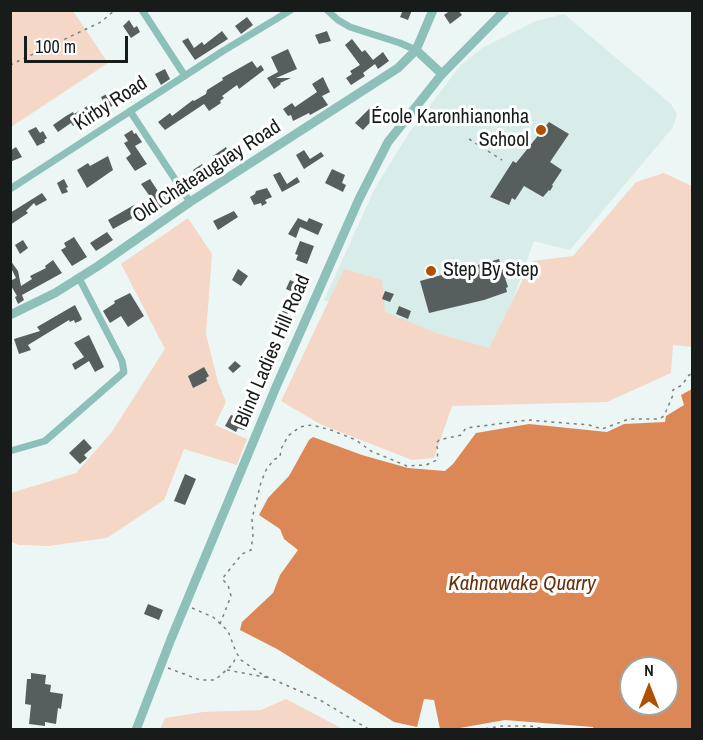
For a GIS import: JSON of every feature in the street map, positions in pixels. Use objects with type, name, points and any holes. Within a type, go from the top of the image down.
[{"type":"street","points":[[142,10],[185,76]]},
{"type":"street","name":"Kirby Road","points":[[10,189],[291,10]]},
{"type":"street","points":[[327,10],[350,27],[416,50],[442,74]]},
{"type":"street","points":[[416,50],[433,10]]},
{"type":"street","name":"Blind Ladies Hill Road","points":[[136,729],[276,387],[359,199],[388,142],[442,74],[504,10]]},
{"type":"street","name":"Old Châteauguay Road","points":[[10,315],[55,293],[79,278],[190,202],[398,68],[416,50]]},
{"type":"street","points":[[130,111],[190,202]]},
{"type":"street","points":[[10,451],[45,441],[124,372],[122,361],[79,278]]},
{"type":"path","points":[[10,65],[101,22],[115,10]]},
{"type":"path","points":[[468,139],[502,160]]},
{"type":"path","points":[[220,624],[231,596],[228,585],[222,579],[242,554],[251,550],[252,519],[261,482],[267,468],[280,456],[288,436],[300,427],[312,425],[331,430],[356,440],[371,451],[397,463],[407,466],[426,465],[437,459],[438,450],[435,444],[439,440],[461,435],[466,428],[528,420],[589,425],[602,429],[629,419],[659,419],[664,416],[673,390],[682,385],[688,375],[693,374]]},
{"type":"path","points":[[185,605],[213,617],[228,631],[241,660],[271,678],[320,700],[370,729]]},
{"type":"path","points":[[161,666],[200,680],[214,680],[238,655]]},
{"type":"path","points":[[226,670],[271,678]]},
{"type":"path","points":[[478,729],[530,726],[552,729]]},
{"type":"shaded area","points":[[14,10],[73,11],[108,63],[11,127],[10,13]]},
{"type":"shaded area","name":"École Karonhianonha School","points":[[564,14],[671,104],[677,114],[673,127],[570,250],[534,241],[491,361],[324,300],[375,188],[409,133],[460,66],[482,48],[536,21]]},
{"type":"shaded area","points":[[664,173],[692,186],[692,347],[673,345],[671,373],[607,402],[452,406],[434,458],[412,460],[320,424],[281,401],[344,269],[382,280],[385,312],[439,334],[489,348],[532,261],[573,256],[636,182]]},
{"type":"shaded area","points":[[188,218],[212,254],[206,334],[218,382],[226,402],[215,425],[247,439],[237,465],[184,449],[164,500],[107,538],[48,546],[19,545],[11,542],[11,493],[76,473],[111,433],[165,349],[121,264]]},
{"type":"shaded area","points":[[286,699],[343,729],[160,729],[165,718],[203,712],[261,710]]},
{"type":"water","name":"Kahnawake Quarry","points":[[692,389],[692,729],[593,730],[593,727],[505,720],[454,729],[440,729],[434,700],[424,699],[417,727],[394,722],[277,649],[240,630],[242,622],[273,593],[280,575],[298,550],[284,539],[280,529],[259,515],[268,498],[289,476],[309,440],[313,437],[362,455],[408,468],[445,471],[476,433],[529,424],[607,432],[624,424],[665,422],[666,416],[684,405],[681,395]]},
{"type":"building","points":[[403,10],[412,10],[408,20],[400,17]]},
{"type":"building","points":[[451,10],[458,10],[462,15],[450,24],[444,15]]},
{"type":"building","points":[[247,17],[253,25],[241,34],[235,26]]},
{"type":"building","points":[[129,20],[134,28],[137,26],[140,32],[131,38],[123,26]]},
{"type":"building","points":[[222,31],[228,39],[195,60],[182,41],[188,38],[194,48],[202,42],[204,45]]},
{"type":"building","points":[[327,31],[331,41],[319,44],[315,35]]},
{"type":"building","points":[[352,39],[362,52],[365,50],[373,60],[383,52],[389,61],[378,69],[375,64],[363,73],[365,76],[351,85],[346,78],[352,74],[350,71],[360,65],[345,45]]},
{"type":"building","points":[[288,49],[297,69],[276,78],[291,78],[274,89],[267,78],[278,72],[271,57]]},
{"type":"building","points":[[252,61],[257,68],[261,65],[264,70],[239,89],[237,85],[222,96],[224,98],[220,101],[221,103],[209,111],[204,104],[165,130],[158,122],[170,113],[172,116],[193,100],[206,94],[207,90],[223,80],[222,78]]},
{"type":"building","points":[[165,69],[170,79],[161,85],[155,74]]},
{"type":"building","points":[[323,77],[330,92],[322,96],[328,105],[293,121],[291,115],[288,116],[283,109],[292,103],[295,107],[317,92],[312,84]]},
{"type":"building","points":[[109,93],[114,105],[107,109],[101,97]]},
{"type":"building","points":[[89,105],[94,114],[73,126],[71,123],[58,132],[53,125],[73,112],[74,114]]},
{"type":"building","points":[[371,107],[378,114],[363,130],[355,123]]},
{"type":"building","points":[[549,122],[569,134],[550,162],[562,170],[550,191],[543,197],[524,186],[515,200],[512,198],[509,205],[490,197],[513,161],[516,163]]},
{"type":"building","points":[[271,124],[275,131],[261,139],[257,132]]},
{"type":"building","points":[[36,127],[40,133],[43,131],[47,138],[45,142],[37,146],[28,131]]},
{"type":"building","points":[[132,130],[142,142],[135,146],[147,164],[135,171],[126,158],[131,154],[124,143],[128,141],[124,135]]},
{"type":"building","points":[[16,147],[22,157],[10,162],[10,151]]},
{"type":"building","points":[[226,147],[231,158],[219,166],[213,156]]},
{"type":"building","points":[[304,150],[310,159],[321,152],[324,156],[304,169],[296,155]]},
{"type":"building","points":[[108,156],[113,170],[87,188],[77,170],[88,163],[90,166]]},
{"type":"building","points":[[202,164],[208,175],[205,177],[207,180],[201,184],[193,170]]},
{"type":"building","points":[[332,169],[345,175],[342,183],[346,185],[343,192],[325,183]]},
{"type":"building","points":[[280,172],[287,184],[297,177],[300,182],[282,192],[273,175]]},
{"type":"building","points":[[64,179],[68,192],[62,194],[57,183]]},
{"type":"building","points":[[150,179],[161,196],[169,191],[173,200],[159,209],[141,184]]},
{"type":"building","points":[[267,188],[272,197],[265,200],[267,203],[262,206],[261,203],[254,205],[250,197],[256,191]]},
{"type":"building","points":[[42,193],[47,200],[36,206],[34,203],[26,211],[28,213],[10,225],[10,213]]},
{"type":"building","points":[[134,205],[140,214],[113,229],[108,220]]},
{"type":"building","points":[[234,211],[238,217],[218,230],[213,221]]},
{"type":"building","points":[[298,218],[307,222],[309,218],[323,224],[318,235],[300,227],[296,238],[288,234]]},
{"type":"building","points":[[107,232],[113,240],[96,251],[90,243]]},
{"type":"building","points":[[74,237],[87,257],[72,266],[61,250],[66,247],[64,243]]},
{"type":"building","points":[[23,240],[28,248],[20,254],[15,245]]},
{"type":"building","points":[[300,241],[314,246],[307,264],[296,260],[298,255],[295,254]]},
{"type":"building","points":[[499,259],[508,287],[507,292],[429,313],[420,281]]},
{"type":"building","points":[[10,260],[18,271],[21,286],[32,279],[30,276],[46,268],[45,266],[53,260],[62,273],[22,295],[24,300],[18,304],[15,297],[17,296],[10,284],[10,281],[16,278],[10,266]]},
{"type":"building","points":[[238,269],[248,276],[241,286],[232,280]]},
{"type":"building","points":[[290,280],[301,285],[297,294],[286,289]]},
{"type":"building","points":[[385,291],[394,294],[390,302],[382,299]]},
{"type":"building","points":[[130,293],[144,316],[128,327],[121,316],[110,323],[103,311],[115,303],[114,301]]},
{"type":"building","points":[[75,305],[82,319],[80,321],[75,323],[74,320],[70,322],[69,320],[28,345],[31,350],[19,354],[14,339],[40,331],[37,327]]},
{"type":"building","points":[[399,306],[411,311],[408,319],[396,314]]},
{"type":"building","points":[[283,310],[288,312],[283,327],[277,325]]},
{"type":"building","points":[[89,335],[104,367],[95,372],[89,361],[75,370],[72,364],[84,357],[74,343]]},
{"type":"building","points":[[235,361],[241,366],[233,373],[228,368]]},
{"type":"building","points":[[204,367],[209,376],[206,378],[207,381],[193,388],[188,376]]},
{"type":"building","points":[[231,415],[249,421],[244,430],[238,428],[236,432],[225,426]]},
{"type":"building","points":[[84,439],[92,448],[84,455],[87,458],[80,464],[69,453]]},
{"type":"building","points":[[185,474],[196,479],[185,505],[174,501]]},
{"type":"building","points":[[148,604],[163,610],[159,620],[144,614]]},
{"type":"building","points":[[31,673],[46,675],[45,684],[51,685],[50,692],[63,694],[56,724],[45,722],[45,726],[29,724],[31,705],[25,704],[27,679],[31,679]]},
{"type":"place","name":"École Karonhianonha School","points":[[541,130]]},
{"type":"place","name":"Step By Step","points":[[431,271]]}]
